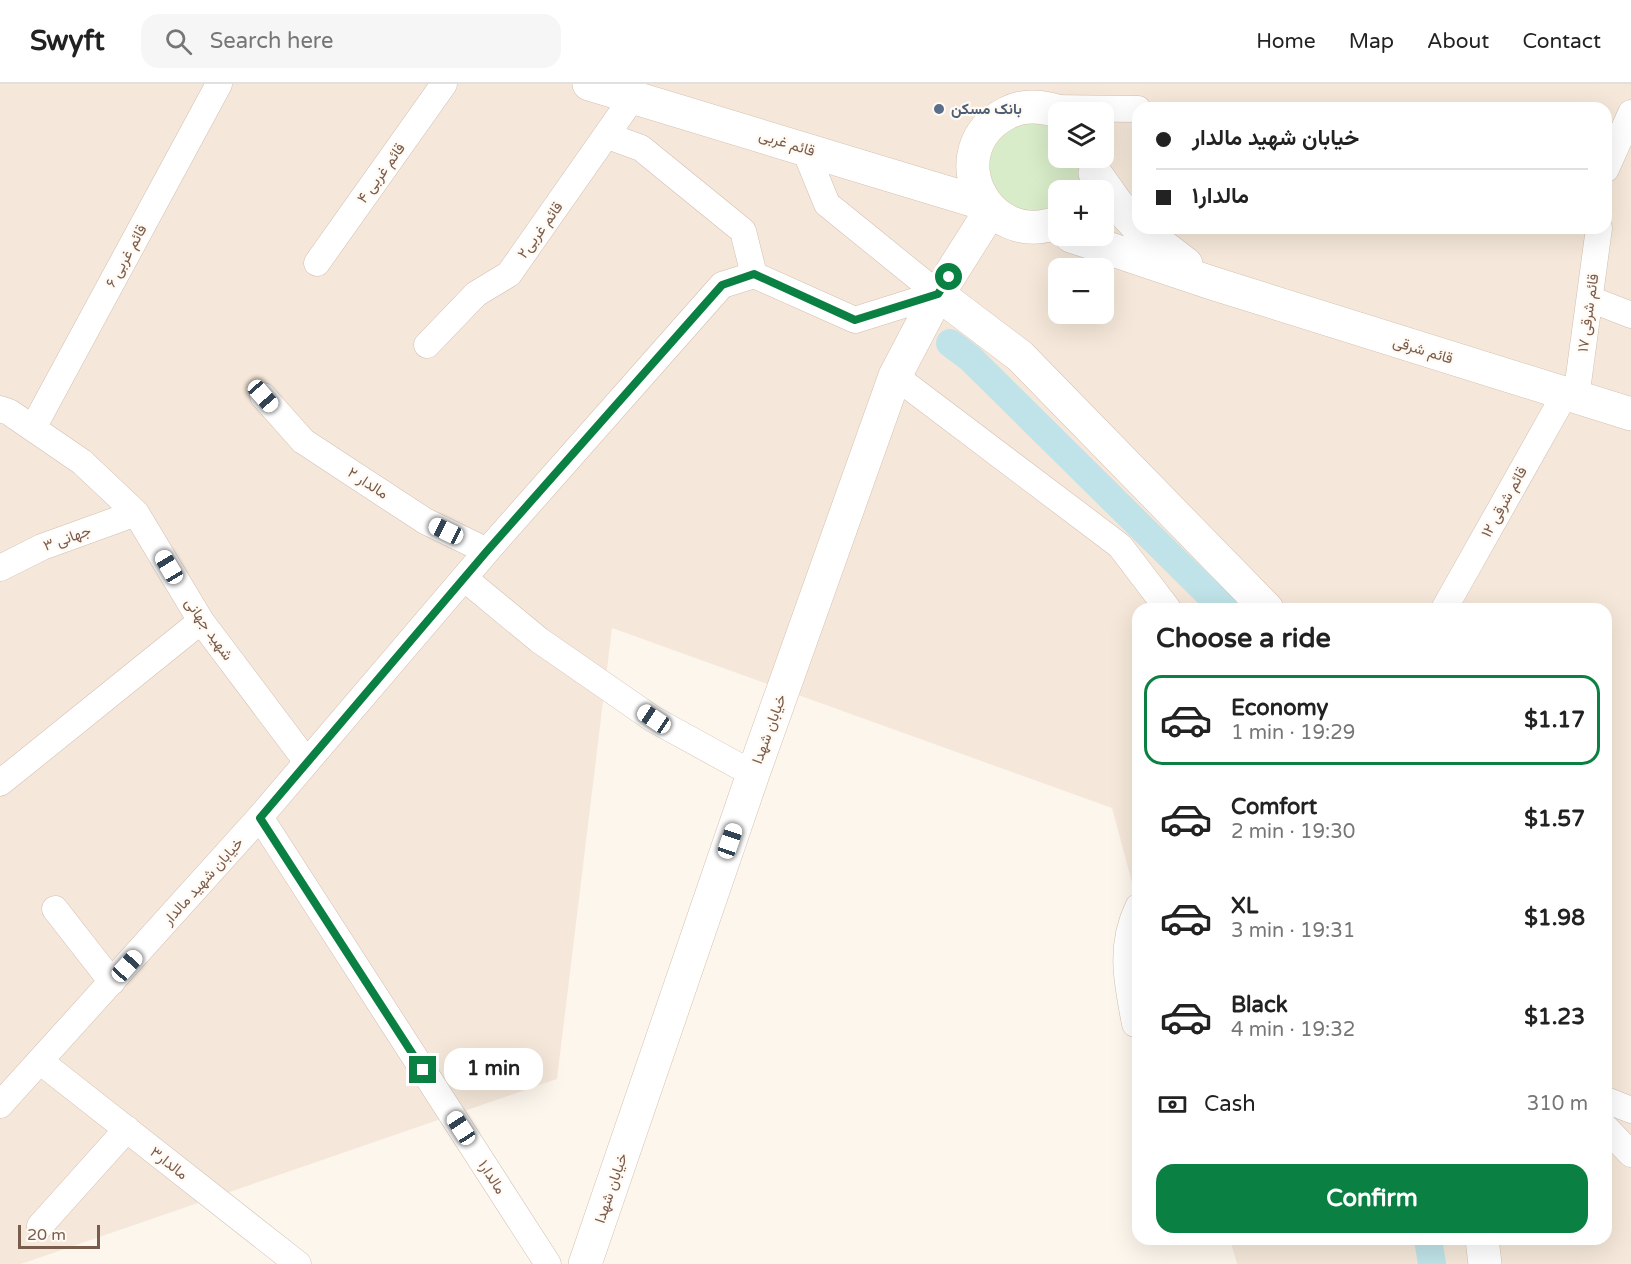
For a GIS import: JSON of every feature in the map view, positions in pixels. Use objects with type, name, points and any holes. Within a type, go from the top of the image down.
[{"type":"street","name":"قائم غربی ۶","points":[[33,428],[219,84]]},
{"type":"street","name":"قائم غربی ۴","points":[[317,262],[444,84]]},
{"type":"street","name":"قائم غربی","points":[[589,84],[644,91],[685,112],[988,207],[1002,220],[1016,225],[1048,229]]},
{"type":"street","points":[[998,118],[1008,84]]},
{"type":"street","name":"۲قائم غربی","points":[[427,345],[476,294],[508,274],[608,136],[644,91]]},
{"type":"street","points":[[988,207],[976,187],[972,168],[975,149],[984,132],[998,118],[1013,110],[1030,106],[1048,109]]},
{"type":"street","points":[[1114,109],[1132,109]]},
{"type":"street","points":[[1612,156],[1631,114]]},
{"type":"street","points":[[608,136],[641,148],[743,231],[754,274],[855,320],[938,294]]},
{"type":"street","points":[[804,148],[827,204],[938,294],[1020,356],[1261,603]]},
{"type":"street","points":[[1093,174],[1132,220]]},
{"type":"street","name":"خیابان شهدا","points":[[585,1264],[753,774],[896,376],[938,294],[988,207]]},
{"type":"street","points":[[1146,234],[1215,284]]},
{"type":"street","name":"قائم شرقی ۱۷","points":[[1571,396],[1590,299],[1598,234]]},
{"type":"street","name":"قائم شرقی","points":[[1107,246],[1215,284],[1631,414]]},
{"type":"street","name":"خیابان شهید مالدار","points":[[0,1105],[260,818],[487,551],[722,285],[754,274]]},
{"type":"street","points":[[1590,299],[1631,315]]},
{"type":"street","points":[[896,376],[1120,546],[1163,603]]},
{"type":"street","name":"مالدار ۲","points":[[263,396],[303,441],[425,520],[487,551]]},
{"type":"street","name":"قائم شرقی ۱۲","points":[[1448,603],[1571,396]]},
{"type":"street","name":"شهید جهانی","points":[[0,409],[9,412],[82,462],[136,513],[201,621],[307,762]]},
{"type":"street","name":"جهانی ۳","points":[[0,568],[42,547],[136,513]]},
{"type":"street","points":[[464,578],[539,640],[644,713],[753,774]]},
{"type":"street","points":[[0,783],[201,621]]},
{"type":"street","name":"مالدار۱","points":[[260,818],[549,1264]]},
{"type":"street","points":[[55,909],[112,982]]},
{"type":"street","points":[[1132,920],[1129,926],[1125,973],[1132,1005]]},
{"type":"street","name":"مالدار۳","points":[[41,1062],[298,1264]]},
{"type":"street","points":[[1612,1102],[1631,1110]]},
{"type":"street","points":[[40,1226],[127,1129]]},
{"type":"street","points":[[1612,1134],[1631,1154]]},
{"type":"street","points":[[1483,1245],[1485,1264]]},
{"type":"shaded area","points":[[0,84],[1631,84],[1631,1264],[1237,1264],[1232,1245],[1612,1245],[1612,603],[1132,603],[1132,883],[1112,808],[612,628],[557,1079],[21,1264],[0,1264]]},
{"type":"green space","points":[[1015,119],[1048,121],[1048,168],[1087,168],[1086,180],[1048,180],[1048,213],[998,206],[983,158]]},
{"type":"waterway","points":[[950,343],[970,358],[1218,603]]},
{"type":"waterway","points":[[1429,1245],[1432,1264]]},
{"type":"place","name":"بانک مسکن","points":[[939,109]]},
{"type":"route","points":[[423,1070],[260,818],[487,551],[722,285],[754,274],[855,320],[938,294],[949,277]]}]
